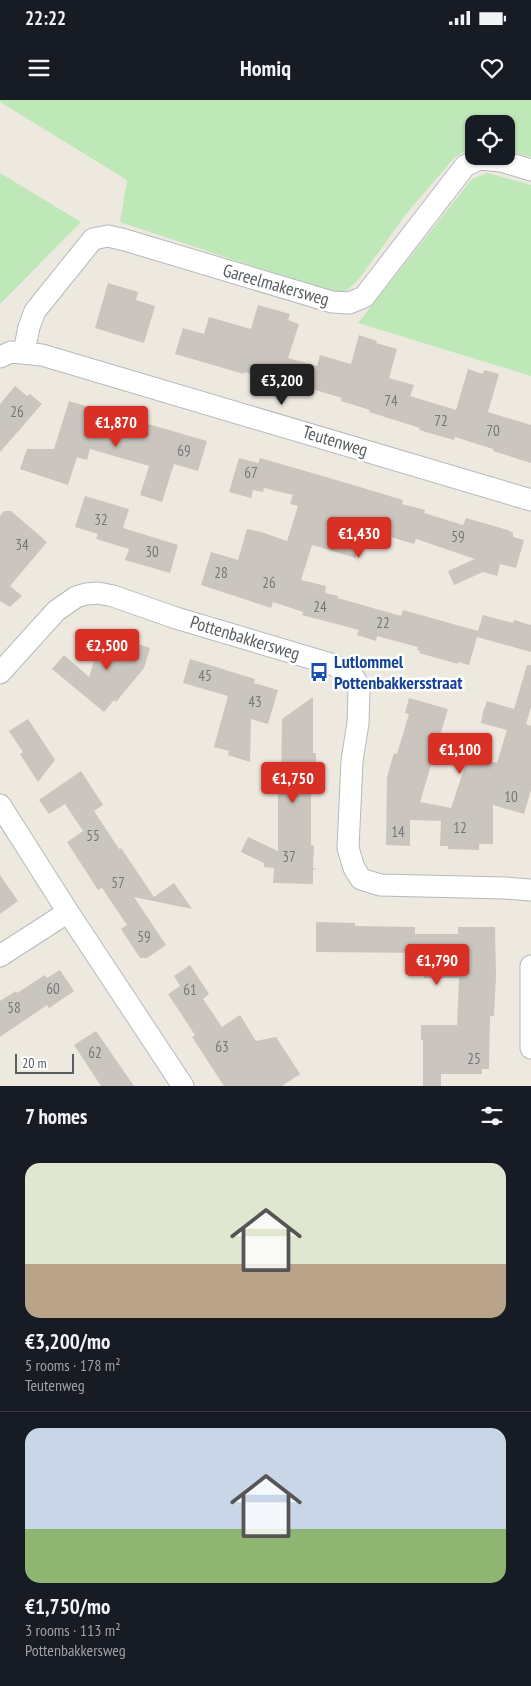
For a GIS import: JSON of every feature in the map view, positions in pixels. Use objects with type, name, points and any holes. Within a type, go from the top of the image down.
[{"type":"street","name":"Gareelmakersweg","points":[[24,352],[29,327],[35,311],[93,240],[108,236],[125,240],[332,302],[349,304],[364,297],[465,166],[479,159],[501,161],[531,170]]},
{"type":"street","points":[[0,357],[11,352],[24,352]]},
{"type":"street","name":"Teutenweg","points":[[24,352],[59,359],[531,500]]},
{"type":"street","name":"Pottenbakkersweg","points":[[0,673],[56,611],[76,597],[98,593],[113,596],[176,618],[334,665],[352,675],[359,692],[358,724],[352,761],[348,848],[354,868],[361,879],[380,885],[531,890]]},
{"type":"street","points":[[0,805],[182,1086]]},
{"type":"street","points":[[0,956],[68,912]]},
{"type":"street","points":[[531,966],[531,1048]]},
{"type":"green space","points":[[0,100],[531,100],[531,157],[515,153],[515,115],[465,115],[465,151],[454,158],[407,213],[359,279],[346,291],[333,293],[120,222],[127,180],[0,102]]},
{"type":"green space","points":[[0,173],[81,222],[0,304]]},
{"type":"green space","points":[[488,173],[531,185],[531,376],[358,323],[472,179]]},
{"type":"building","points":[[108,283],[138,292],[136,300],[155,306],[144,343],[95,328]]},
{"type":"building","points":[[258,305],[290,314],[288,320],[299,324],[288,358],[317,366],[320,355],[351,364],[359,335],[377,341],[376,343],[397,349],[389,378],[414,385],[410,396],[456,410],[468,369],[483,374],[484,370],[499,374],[488,412],[531,425],[531,463],[455,437],[454,440],[419,430],[420,428],[341,401],[342,398],[302,386],[301,390],[245,372],[244,374],[175,354],[183,328],[204,334],[209,317],[251,329]]},
{"type":"building","points":[[15,386],[27,396],[30,394],[42,404],[0,452],[0,404]]},
{"type":"building","points":[[69,401],[102,411],[101,413],[141,424],[141,422],[207,441],[198,471],[174,464],[162,502],[140,495],[149,466],[90,449],[87,460],[77,457],[68,485],[20,469],[27,449],[54,449]]},
{"type":"building","points":[[239,458],[258,463],[260,458],[333,479],[403,500],[402,504],[425,510],[424,513],[463,525],[466,518],[508,530],[513,533],[513,537],[524,540],[516,568],[500,564],[497,576],[483,572],[454,585],[448,571],[475,559],[416,539],[414,544],[365,529],[356,558],[312,545],[301,580],[326,586],[325,593],[338,596],[338,598],[401,616],[403,610],[478,631],[483,615],[513,623],[514,620],[531,625],[531,652],[477,637],[469,665],[458,662],[458,664],[419,653],[418,647],[377,636],[376,641],[357,635],[359,630],[302,615],[303,612],[273,602],[271,608],[201,585],[211,552],[238,560],[247,529],[287,541],[298,506],[290,504],[293,495],[264,488],[263,492],[253,490],[251,498],[229,492]]},
{"type":"building","points":[[85,496],[129,509],[123,528],[178,545],[170,573],[125,560],[129,549],[96,539],[98,534],[75,527]]},
{"type":"building","points":[[4,511],[11,511],[47,542],[10,586],[22,596],[10,607],[0,601],[0,516]]},
{"type":"building","points":[[103,633],[150,648],[144,668],[116,702],[114,700],[104,712],[52,669],[64,655],[89,677]]},
{"type":"building","points":[[190,659],[255,679],[254,683],[278,690],[268,724],[251,719],[250,762],[228,755],[229,751],[214,747],[228,696],[183,683]]},
{"type":"building","points":[[527,665],[531,665],[531,707],[526,724],[531,726],[531,790],[524,814],[493,805],[493,844],[479,844],[479,850],[448,849],[448,846],[440,846],[441,821],[410,820],[410,846],[386,845],[387,777],[394,753],[397,754],[409,714],[405,713],[409,698],[448,709],[420,802],[451,808],[469,754],[497,763],[507,730],[481,723],[483,712],[487,701],[514,709]]},
{"type":"building","points":[[313,697],[313,753],[316,753],[316,768],[311,768],[311,845],[314,846],[313,868],[317,869],[313,870],[313,884],[273,883],[274,868],[264,867],[264,863],[241,852],[248,837],[278,851],[278,786],[281,786],[282,719]]},
{"type":"building","points":[[28,719],[55,760],[38,782],[20,754],[23,752],[9,731]]},
{"type":"building","points":[[81,771],[103,805],[94,811],[154,897],[174,883],[192,909],[134,897],[166,945],[147,958],[140,958],[121,929],[127,925],[102,888],[98,890],[67,842],[83,831],[65,804],[49,814],[39,800]]},
{"type":"building","points":[[0,875],[18,901],[0,914]]},
{"type":"building","points":[[316,922],[355,923],[355,926],[415,927],[415,934],[458,934],[458,927],[495,927],[496,977],[494,1016],[490,1016],[489,1069],[482,1069],[482,1074],[441,1074],[441,1086],[423,1086],[423,1040],[421,1040],[421,1025],[457,1025],[459,978],[424,978],[424,953],[316,952]]},
{"type":"building","points":[[190,965],[209,994],[203,999],[222,1027],[240,1015],[256,1041],[276,1037],[300,1074],[282,1086],[224,1086],[192,1037],[195,1035],[168,994],[180,986],[174,976]]},
{"type":"building","points":[[60,970],[74,991],[49,1008],[47,1005],[0,1037],[0,1001],[16,991],[17,993],[45,975],[47,978]]},
{"type":"building","points":[[96,1031],[134,1086],[101,1086],[74,1045]]},
{"type":"place","name":"Lutlommel Pottenbakkersstraat","points":[[319,672]]}]
